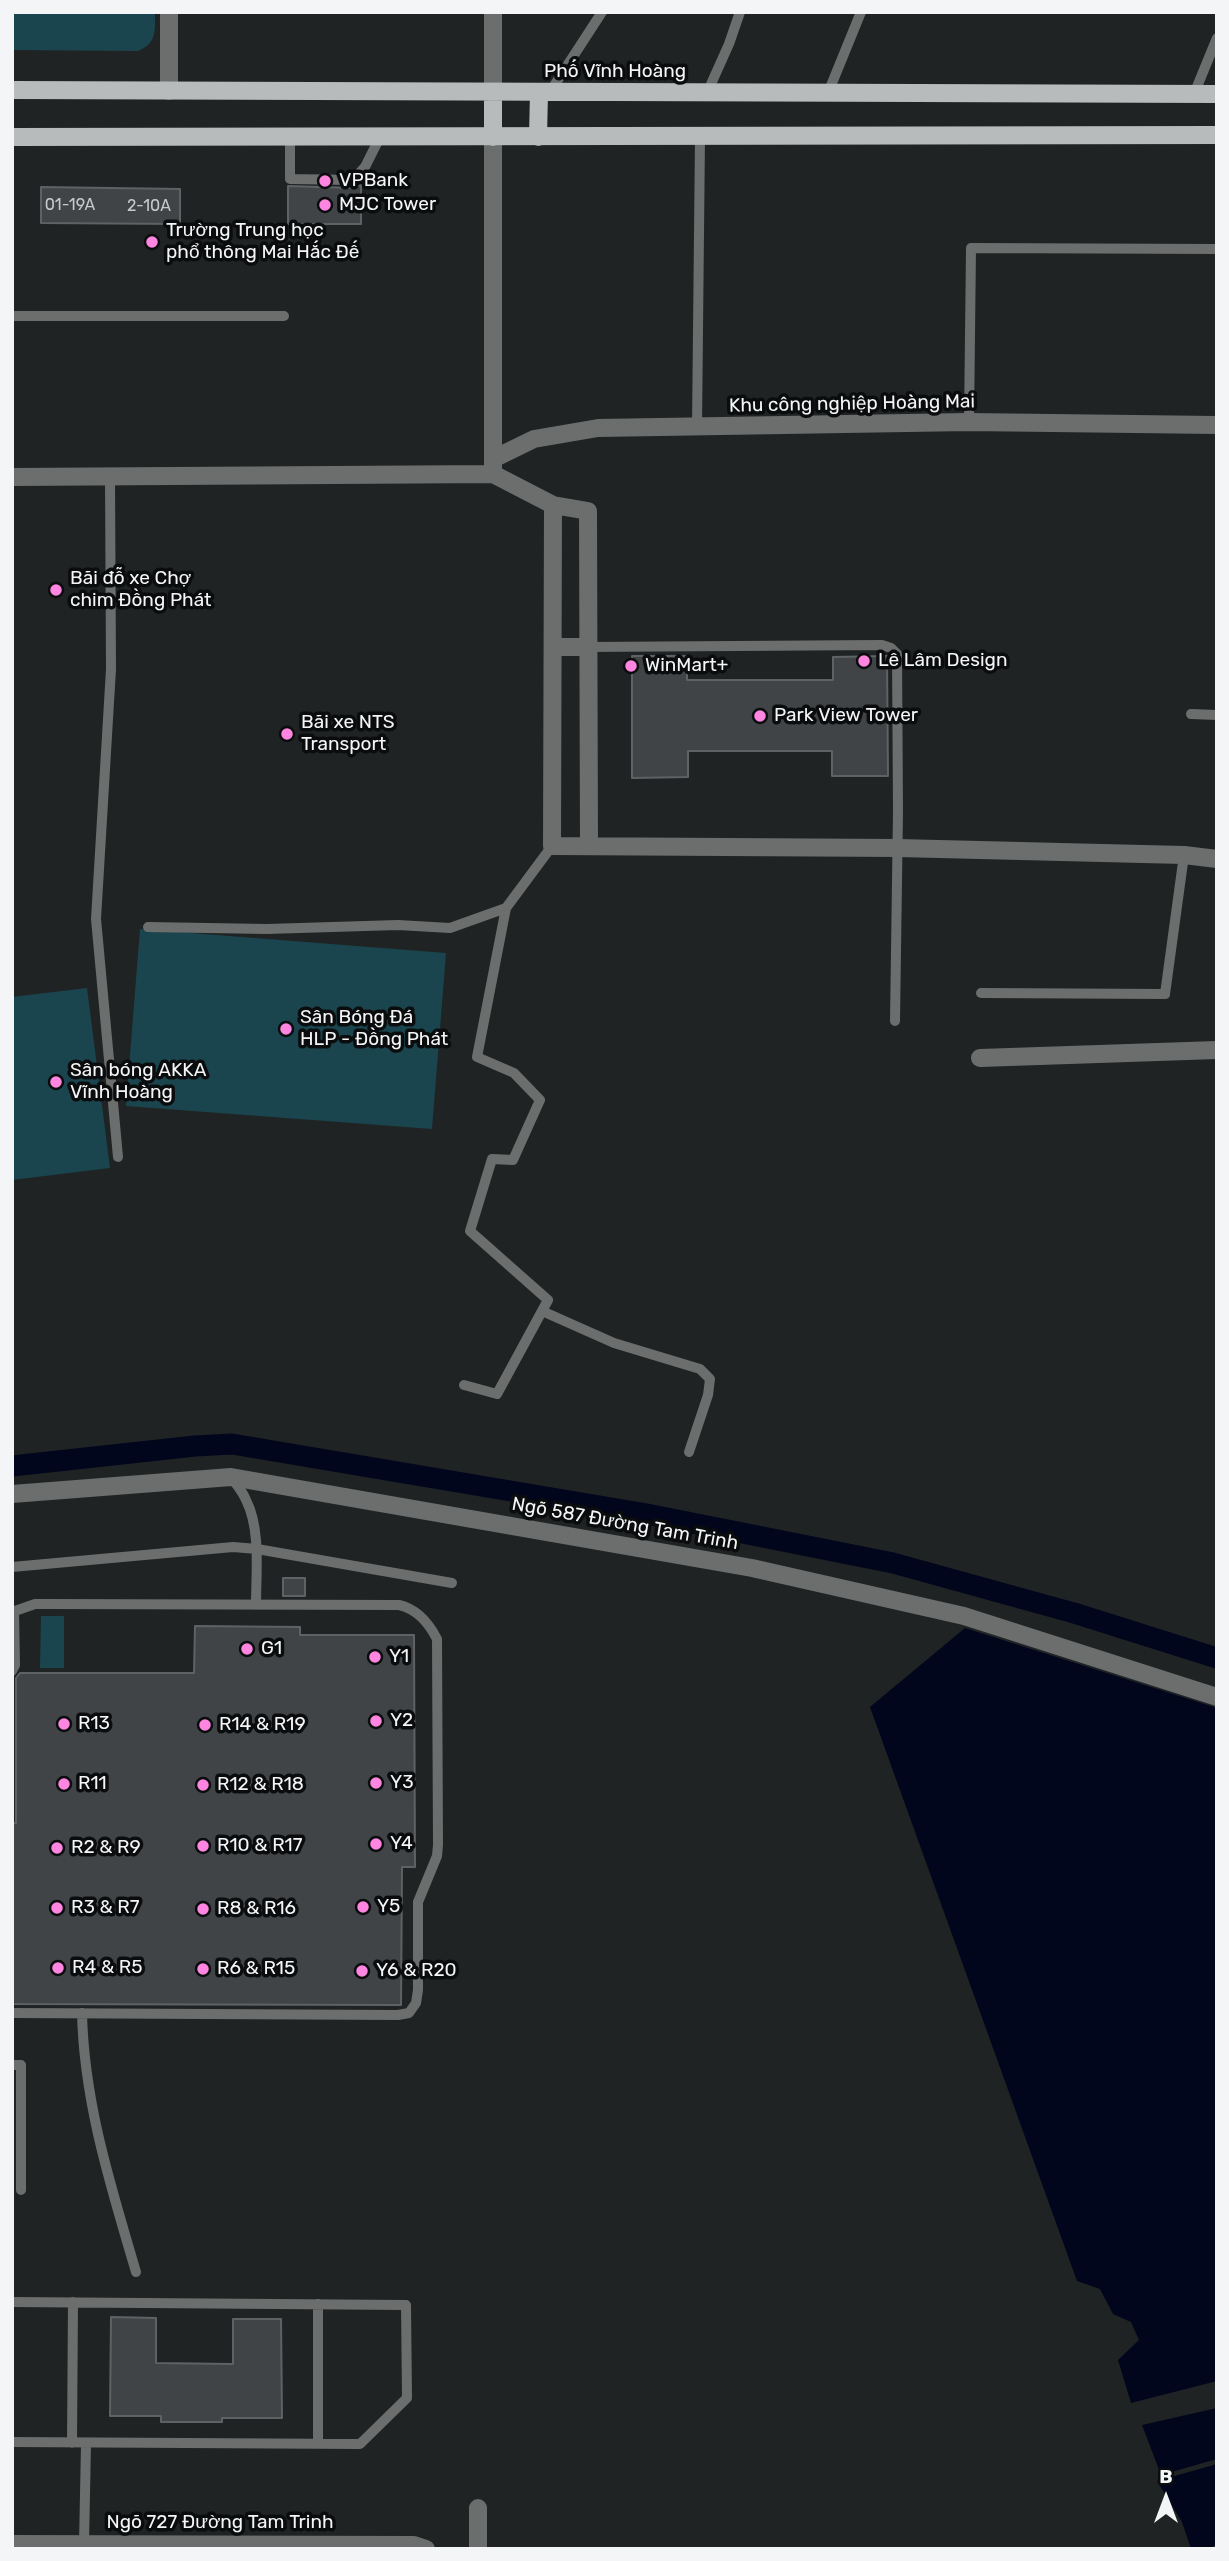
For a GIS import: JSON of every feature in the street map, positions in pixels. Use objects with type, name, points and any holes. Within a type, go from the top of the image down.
[{"type":"main road","name":"Phố Vĩnh Hoàng","points":[[12,90],[1217,94]]},
{"type":"main road","points":[[538,137],[545,92]]},
{"type":"main road","points":[[493,93],[493,137]]},
{"type":"main road","points":[[12,137],[1217,135]]},
{"type":"street","points":[[169,12],[169,91]]},
{"type":"street","points":[[493,12],[493,93]]},
{"type":"street","points":[[493,137],[493,467]]},
{"type":"street","name":"Khu công nghiệp Hoàng Mai","points":[[493,467],[534,439],[598,428],[969,422],[1217,425]]},
{"type":"street","points":[[12,477],[493,467],[553,505],[588,512],[589,846]]},
{"type":"street","points":[[553,505],[552,846],[898,848],[1184,855],[1217,859]]},
{"type":"street","points":[[553,647],[588,647]]},
{"type":"street","points":[[979,1058],[1217,1051]]},
{"type":"street","name":"Ngõ 587 Đường Tam Trinh","points":[[12,1494],[231,1477],[764,1571],[964,1616],[1217,1697]]},
{"type":"street","points":[[478,2508],[478,2549]]},
{"type":"street","name":"Ngõ 727 Đường Tam Trinh","points":[[12,2544],[244,2547],[414,2544],[426,2549]]},
{"type":"lane","points":[[545,92],[602,12]]},
{"type":"lane","points":[[707,93],[730,44],[740,12]]},
{"type":"lane","points":[[828,93],[861,12]]},
{"type":"lane","points":[[1194,94],[1217,38]]},
{"type":"lane","points":[[290,137],[290,179],[353,180],[365,167],[380,137]]},
{"type":"lane","points":[[697,427],[700,137]]},
{"type":"lane","points":[[969,422],[971,248],[1217,249]]},
{"type":"lane","points":[[12,316],[284,316]]},
{"type":"lane","points":[[110,477],[111,669],[96,919],[118,1157]]},
{"type":"lane","points":[[588,647],[882,645],[897,654],[895,1021]]},
{"type":"lane","points":[[1191,714],[1217,715]]},
{"type":"lane","points":[[464,1385],[497,1394],[548,1300],[470,1231],[492,1159],[513,1160],[540,1100],[514,1073],[477,1057],[506,908],[552,846]]},
{"type":"lane","points":[[981,993],[1165,994],[1184,855]]},
{"type":"lane","points":[[148,927],[267,929],[398,925],[450,928],[506,908]]},
{"type":"lane","points":[[542,1311],[614,1343],[700,1369],[710,1378],[708,1395],[690,1452]]},
{"type":"lane","points":[[231,1477],[247,1501],[257,1549],[256,1605]]},
{"type":"lane","points":[[12,1567],[233,1547],[452,1583]]},
{"type":"lane","points":[[12,1671],[15,1665],[13,1611],[35,1604],[399,1605],[411,1608],[437,1639],[438,1845],[437,1856],[418,1902],[418,1990],[416,2003],[409,2013],[12,2013]]},
{"type":"lane","points":[[82,2013],[92,2111],[102,2157],[136,2272]]},
{"type":"lane","points":[[12,2065],[21,2065],[20,2189]]},
{"type":"lane","points":[[12,2302],[406,2305],[407,2398],[360,2444],[12,2442]]},
{"type":"lane","points":[[72,2443],[73,2302]]},
{"type":"lane","points":[[318,2304],[318,2444]]},
{"type":"lane","points":[[85,2544],[86,2444]]},
{"type":"shaded area","points":[[12,12],[155,12],[155,31],[149,44],[138,51],[12,50]]},
{"type":"shaded area","name":"Sân Bóng Đá HLP - Đồng Phát","points":[[140,929],[446,953],[432,1129],[126,1106]]},
{"type":"shaded area","name":"Sân bóng AKKA Vĩnh Hoàng","points":[[87,988],[110,1168],[12,1180],[12,997]]},
{"type":"shaded area","points":[[41,1616],[64,1616],[64,1668],[40,1668]]},
{"type":"shaded area","points":[[965,1628],[1217,1708],[1217,2381],[1131,2403],[1118,2360],[1139,2340],[1131,2322],[1113,2314],[1100,2289],[1077,2281],[870,1707]]},
{"type":"shaded area","points":[[1217,2408],[1217,2459],[1161,2475],[1142,2425]]},
{"type":"shaded area","points":[[1217,2464],[1217,2544],[1208,2549],[1191,2549],[1182,2522],[1157,2481]]},
{"type":"building","name":"MJC Tower","points":[[361,185],[361,224],[288,224],[288,186],[353,188]]},
{"type":"building","points":[[41,187],[180,189],[180,224],[41,223]]},
{"type":"building","name":"Park View Tower","points":[[632,656],[687,656],[687,680],[833,680],[833,657],[887,656],[888,776],[832,776],[832,751],[688,751],[688,777],[632,778]]},
{"type":"building","points":[[283,1578],[305,1578],[305,1596],[283,1596]]},
{"type":"building","points":[[195,1626],[300,1627],[300,1635],[414,1635],[415,1867],[402,1867],[401,2005],[12,2004],[12,1823],[16,1823],[16,1678],[20,1673],[194,1673]]},
{"type":"building","points":[[111,2317],[156,2318],[156,2363],[233,2364],[233,2319],[281,2319],[282,2418],[161,2422],[161,2416],[110,2416]]},
{"type":"waterway","points":[[12,1466],[232,1444],[647,1514],[893,1563],[1074,1613],[1217,1658]]},
{"type":"place","name":"VPBank","points":[[325,181]]},
{"type":"place","name":"MJC Tower","points":[[325,205]]},
{"type":"place","name":"Trường Trung học phổ thông Mai Hắc Đế","points":[[152,242]]},
{"type":"place","name":"Bãi đỗ xe Chợ chim Đồng Phát","points":[[56,590]]},
{"type":"place","name":"Lê Lâm Design","points":[[864,661]]},
{"type":"place","name":"WinMart+","points":[[631,666]]},
{"type":"place","name":"Park View Tower","points":[[760,716]]},
{"type":"place","name":"Bãi xe NTS Transport","points":[[287,734]]},
{"type":"place","name":"Sân Bóng Đá HLP - Đồng Phát","points":[[286,1029]]},
{"type":"place","name":"Sân bóng AKKA Vĩnh Hoàng","points":[[56,1082]]},
{"type":"place","name":"G1","points":[[247,1649]]},
{"type":"place","name":"Y1","points":[[375,1657]]},
{"type":"place","name":"Y2","points":[[376,1721]]},
{"type":"place","name":"R13","points":[[64,1724]]},
{"type":"place","name":"R14 & R19","points":[[205,1725]]},
{"type":"place","name":"Y3","points":[[376,1783]]},
{"type":"place","name":"R11","points":[[64,1784]]},
{"type":"place","name":"R12 & R18","points":[[203,1785]]},
{"type":"place","name":"Y4","points":[[376,1844]]},
{"type":"place","name":"R10 & R17","points":[[203,1846]]},
{"type":"place","name":"R2 & R9","points":[[57,1848]]},
{"type":"place","name":"Y5","points":[[363,1907]]},
{"type":"place","name":"R3 & R7","points":[[57,1908]]},
{"type":"place","name":"R8 & R16","points":[[203,1909]]},
{"type":"place","name":"R4 & R5","points":[[58,1968]]},
{"type":"place","name":"R6 & R15","points":[[203,1969]]},
{"type":"place","name":"Y6 & R20","points":[[362,1971]]}]
